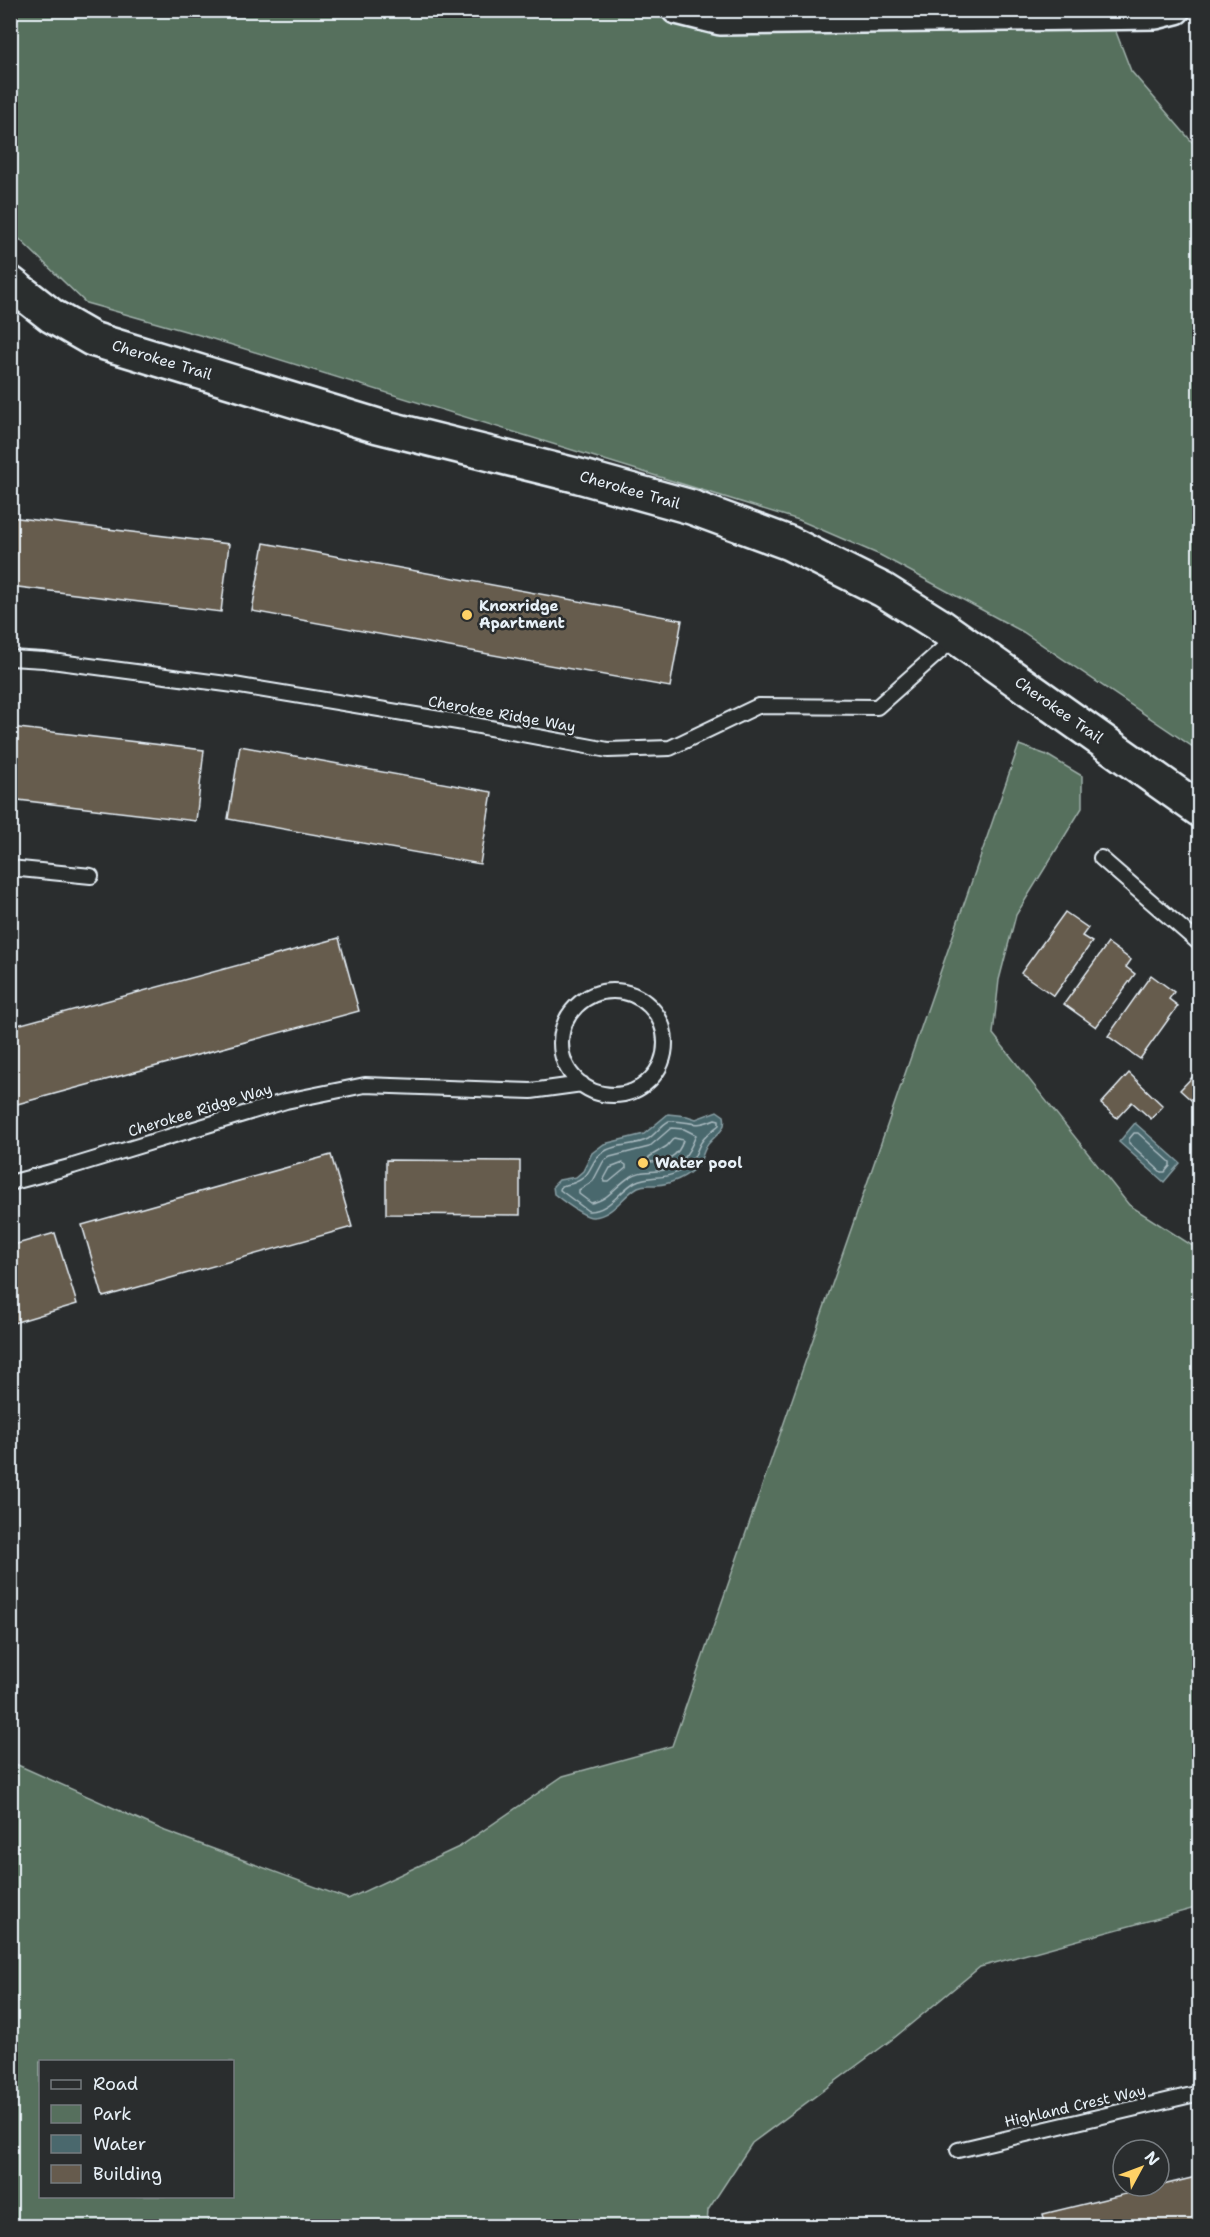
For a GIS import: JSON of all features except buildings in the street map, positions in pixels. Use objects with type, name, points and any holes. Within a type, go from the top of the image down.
[{"type":"street","points":[[676,10],[720,21],[1156,15],[1176,10]]},
{"type":"street","name":"Cherokee Trail","points":[[10,283],[52,316],[92,339],[378,426],[579,476],[691,507],[789,543],[883,590],[956,637],[1200,810]]},
{"type":"lane","name":"Cherokee Ridge Way","points":[[10,658],[44,660],[234,686],[608,750],[670,748],[758,706],[877,707],[956,637]]},
{"type":"lane","points":[[1101,858],[1200,944]]},
{"type":"lane","points":[[10,868],[91,876]]},
{"type":"lane","name":"Cherokee Ridge Way","points":[[10,1183],[286,1101],[365,1085],[531,1091],[582,1084],[597,1092],[614,1095],[630,1092],[645,1085],[656,1073],[663,1058],[666,1041],[663,1025],[654,1010],[642,999],[625,992],[608,991],[591,995],[576,1005],[566,1020],[561,1037],[562,1055],[570,1071],[582,1084]]},
{"type":"lane","name":"Highland Crest Way","points":[[958,2150],[1200,2093]]},
{"type":"green space","points":[[10,11],[1108,11],[1131,71],[1199,150],[1199,751],[1023,632],[880,555],[799,520],[203,336],[86,303],[11,231]]},
{"type":"green space","points":[[1019,745],[1047,755],[1082,776],[1082,808],[1016,915],[999,980],[993,1034],[1129,1205],[1199,1250],[1199,1907],[980,1967],[894,2038],[752,2143],[708,2210],[707,2226],[11,2226],[11,1762],[165,1831],[348,1899],[459,1847],[563,1776],[672,1746]]},
{"type":"water","name":"Water pool","points":[[717,1111],[724,1116],[723,1128],[708,1144],[697,1166],[678,1179],[638,1187],[606,1213],[593,1217],[579,1212],[554,1194],[553,1186],[559,1180],[576,1177],[583,1171],[592,1153],[604,1144],[644,1134],[668,1114],[696,1119]]},
{"type":"water","points":[[1135,1123],[1180,1163],[1164,1182],[1119,1142]]},
{"type":"place","name":"Knoxridge Apartment","points":[[467,615]]},
{"type":"place","name":"Water pool","points":[[643,1163]]}]
